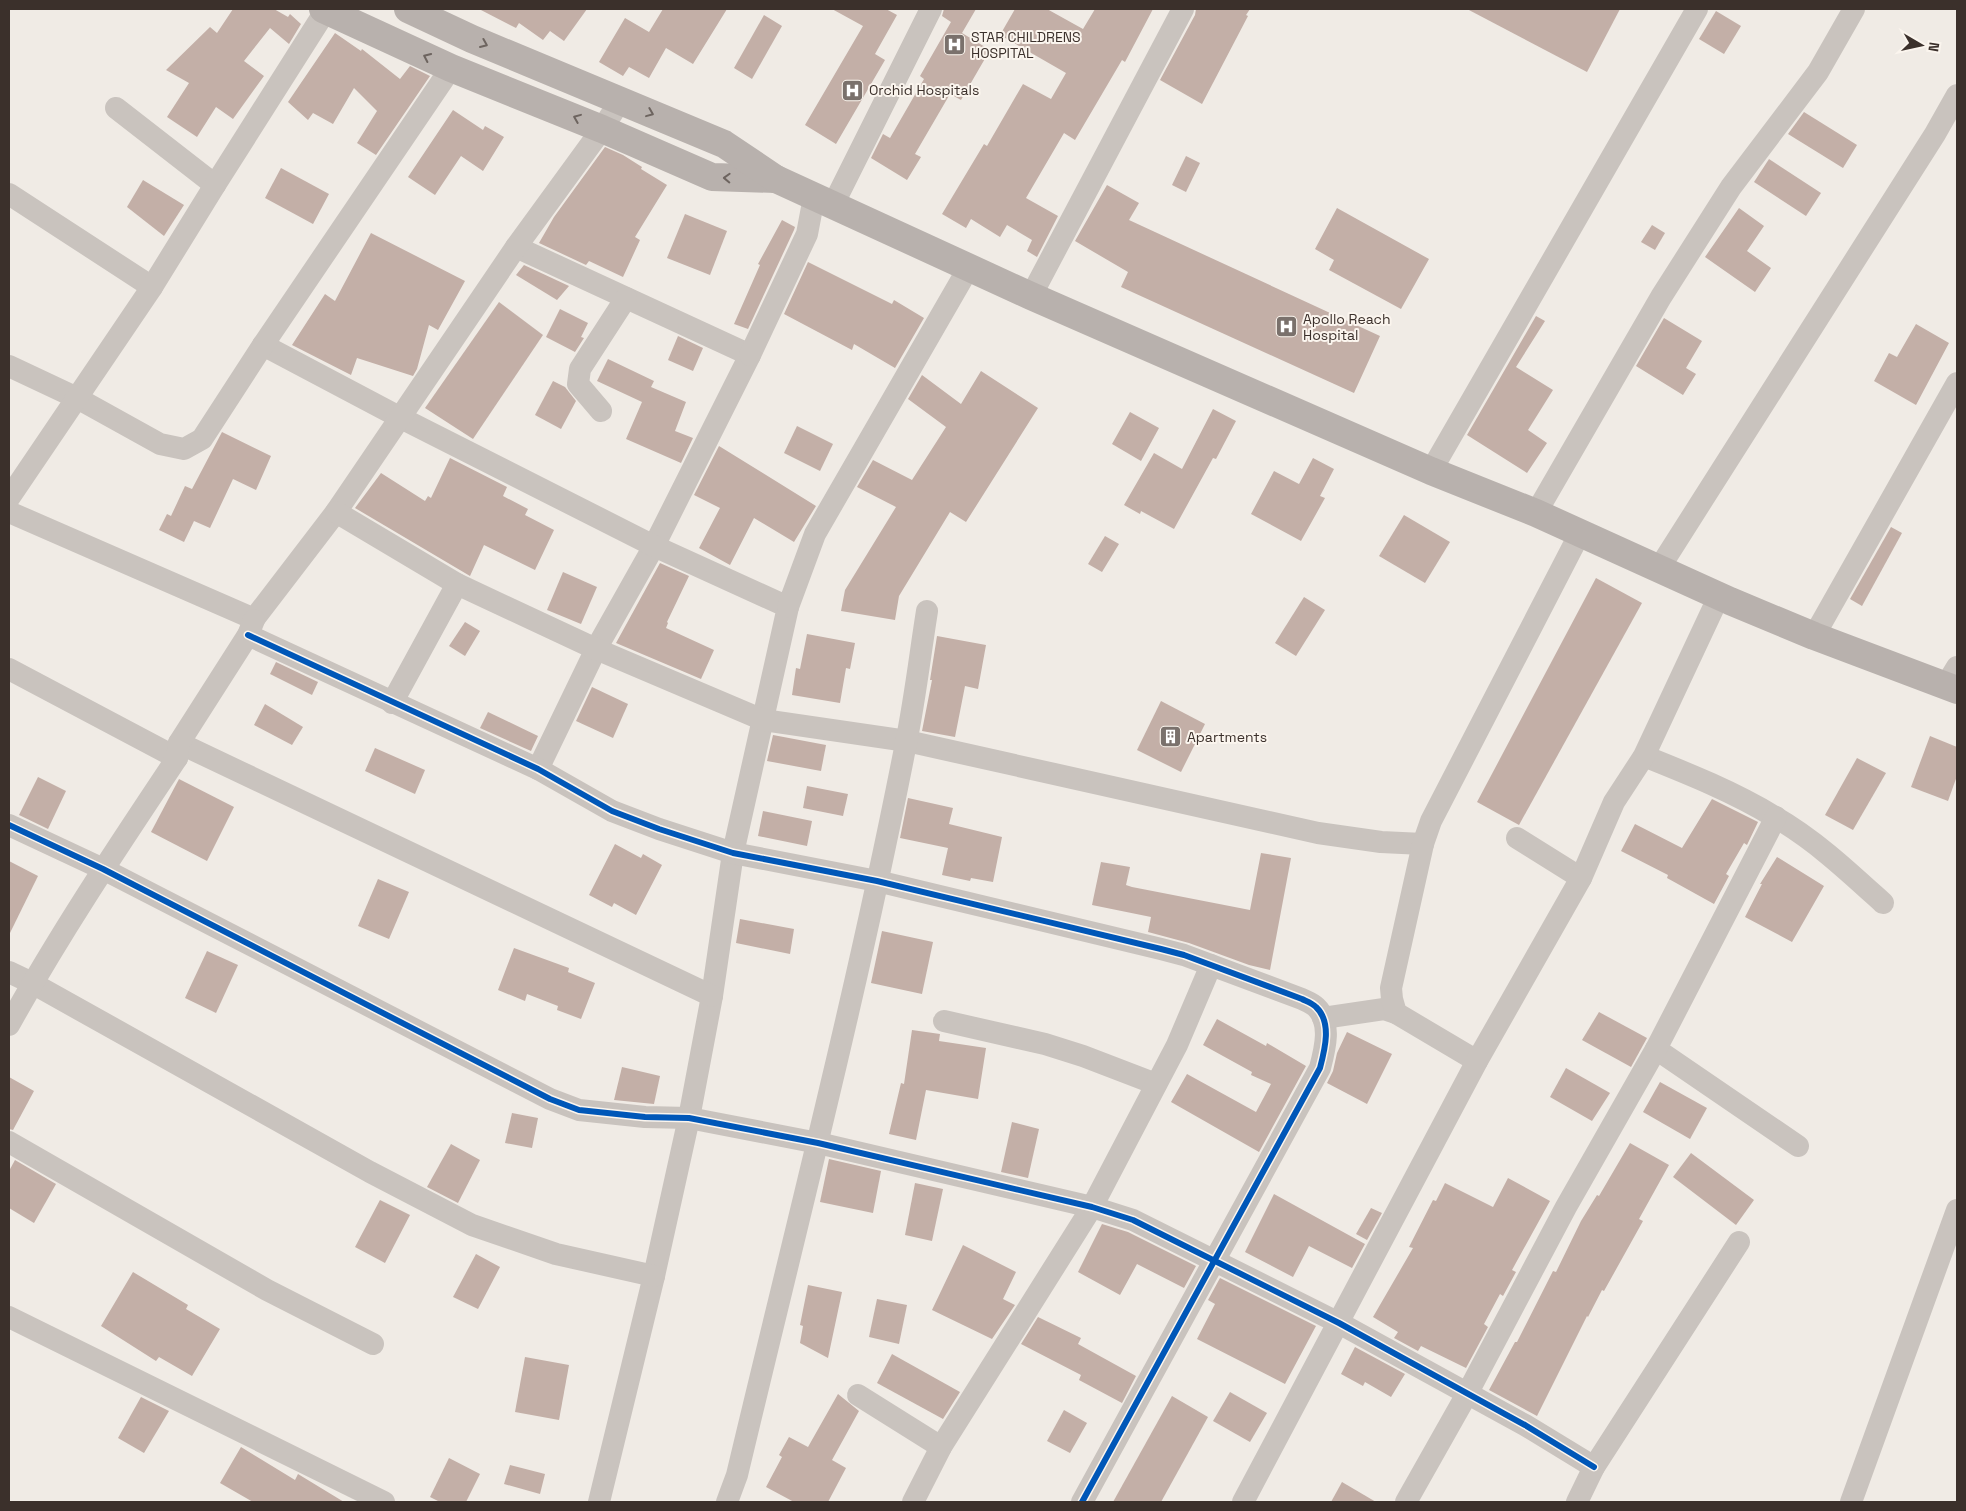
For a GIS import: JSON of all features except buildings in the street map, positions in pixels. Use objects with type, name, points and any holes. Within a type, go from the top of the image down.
[{"type":"main road","points":[[325,9],[451,68],[602,129],[712,177],[776,179]]},
{"type":"main road","points":[[408,9],[472,39],[724,144],[776,179],[1030,296],[1431,471],[1536,513],[1658,570],[1814,636],[1954,681]]},
{"type":"street","points":[[9,498],[152,287],[325,9]]},
{"type":"street","points":[[538,769],[596,649],[654,546],[750,355],[824,201],[931,9]]},
{"type":"street","points":[[1030,296],[1183,9]]},
{"type":"street","points":[[1431,471],[1697,9]]},
{"type":"street","points":[[1536,513],[1661,297],[1731,187],[1818,72],[1854,9]]},
{"type":"street","points":[[9,366],[77,398],[160,444],[184,449],[202,439],[263,345],[451,68]]},
{"type":"street","points":[[1658,570],[1935,134],[1957,95]]},
{"type":"street","points":[[9,1024],[32,982],[178,750],[251,627],[336,512],[516,247],[602,129],[620,101]]},
{"type":"street","points":[[116,108],[215,185]]},
{"type":"street","points":[[1935,134],[1957,132]]},
{"type":"street","points":[[9,194],[152,287]]},
{"type":"street","points":[[516,247],[750,355]]},
{"type":"street","points":[[599,1502],[690,1118],[712,996],[733,853],[788,607],[815,534],[969,267]]},
{"type":"street","points":[[601,411],[578,384],[580,369],[626,298]]},
{"type":"street","points":[[263,345],[401,418],[654,546],[788,607]]},
{"type":"street","points":[[1814,636],[1957,384]]},
{"type":"street","points":[[9,512],[251,627],[392,703],[538,769],[612,810],[659,829],[733,853],[877,881],[1184,955],[1316,1006],[1323,1018],[1326,1033],[1320,1068],[1082,1502]]},
{"type":"street","points":[[336,512],[457,584],[596,649],[763,720],[907,741],[1318,833],[1381,842],[1423,844]]},
{"type":"street","points":[[1396,1013],[1391,988],[1423,844],[1431,820],[1580,533]]},
{"type":"street","points":[[392,703],[457,584]]},
{"type":"street","points":[[1243,1502],[1477,1061],[1581,878],[1614,802],[1644,756],[1719,596]]},
{"type":"street","points":[[727,1502],[737,1475],[818,1143],[877,881],[907,741],[927,611]]},
{"type":"street","points":[[9,669],[178,750],[712,996]]},
{"type":"street","points":[[1644,756],[1711,783],[1776,817],[1820,848],[1883,903]]},
{"type":"street","points":[[1406,1502],[1467,1394],[1566,1207],[1656,1049],[1776,817]]},
{"type":"street","points":[[9,825],[103,869],[550,1099],[579,1110],[645,1117],[690,1118],[818,1143],[1092,1207],[1133,1220],[1339,1323],[1525,1426],[1594,1467]]},
{"type":"street","points":[[1517,838],[1581,878]]},
{"type":"street","points":[[913,1502],[941,1447],[1092,1207],[1177,1045],[1210,966]]},
{"type":"street","points":[[9,972],[32,982],[361,1167],[472,1225],[556,1254],[654,1276]]},
{"type":"street","points":[[1323,1018],[1384,1010],[1396,1013],[1477,1061]]},
{"type":"street","points":[[944,1021],[1045,1044],[1083,1056],[1156,1084]]},
{"type":"street","points":[[1656,1049],[1798,1146]]},
{"type":"street","points":[[9,1142],[267,1290],[372,1344]]},
{"type":"street","points":[[1851,1502],[1957,1210]]},
{"type":"street","points":[[1577,1502],[1594,1467],[1739,1242]]},
{"type":"street","points":[[9,1317],[384,1502]]},
{"type":"street","points":[[858,1395],[941,1447]]},
{"type":"cycle path","points":[[248,635],[538,769],[612,811],[659,829],[733,853],[877,881],[1184,955],[1302,999],[1316,1007],[1321,1013],[1326,1028],[1320,1068],[1082,1502]]},
{"type":"cycle path","points":[[9,825],[103,869],[550,1099],[579,1110],[645,1117],[689,1118],[818,1143],[1092,1207],[1133,1220],[1339,1323],[1525,1425],[1594,1467]]},
{"type":"place","name":"STAR CHILDRENS HOSPITAL","points":[[955,45]]},
{"type":"place","name":"Orchid Hospitals","points":[[853,90]]},
{"type":"place","name":"Apollo Reach Hospital","points":[[1287,327]]},
{"type":"place","name":"Apartments","points":[[1171,737]]}]
